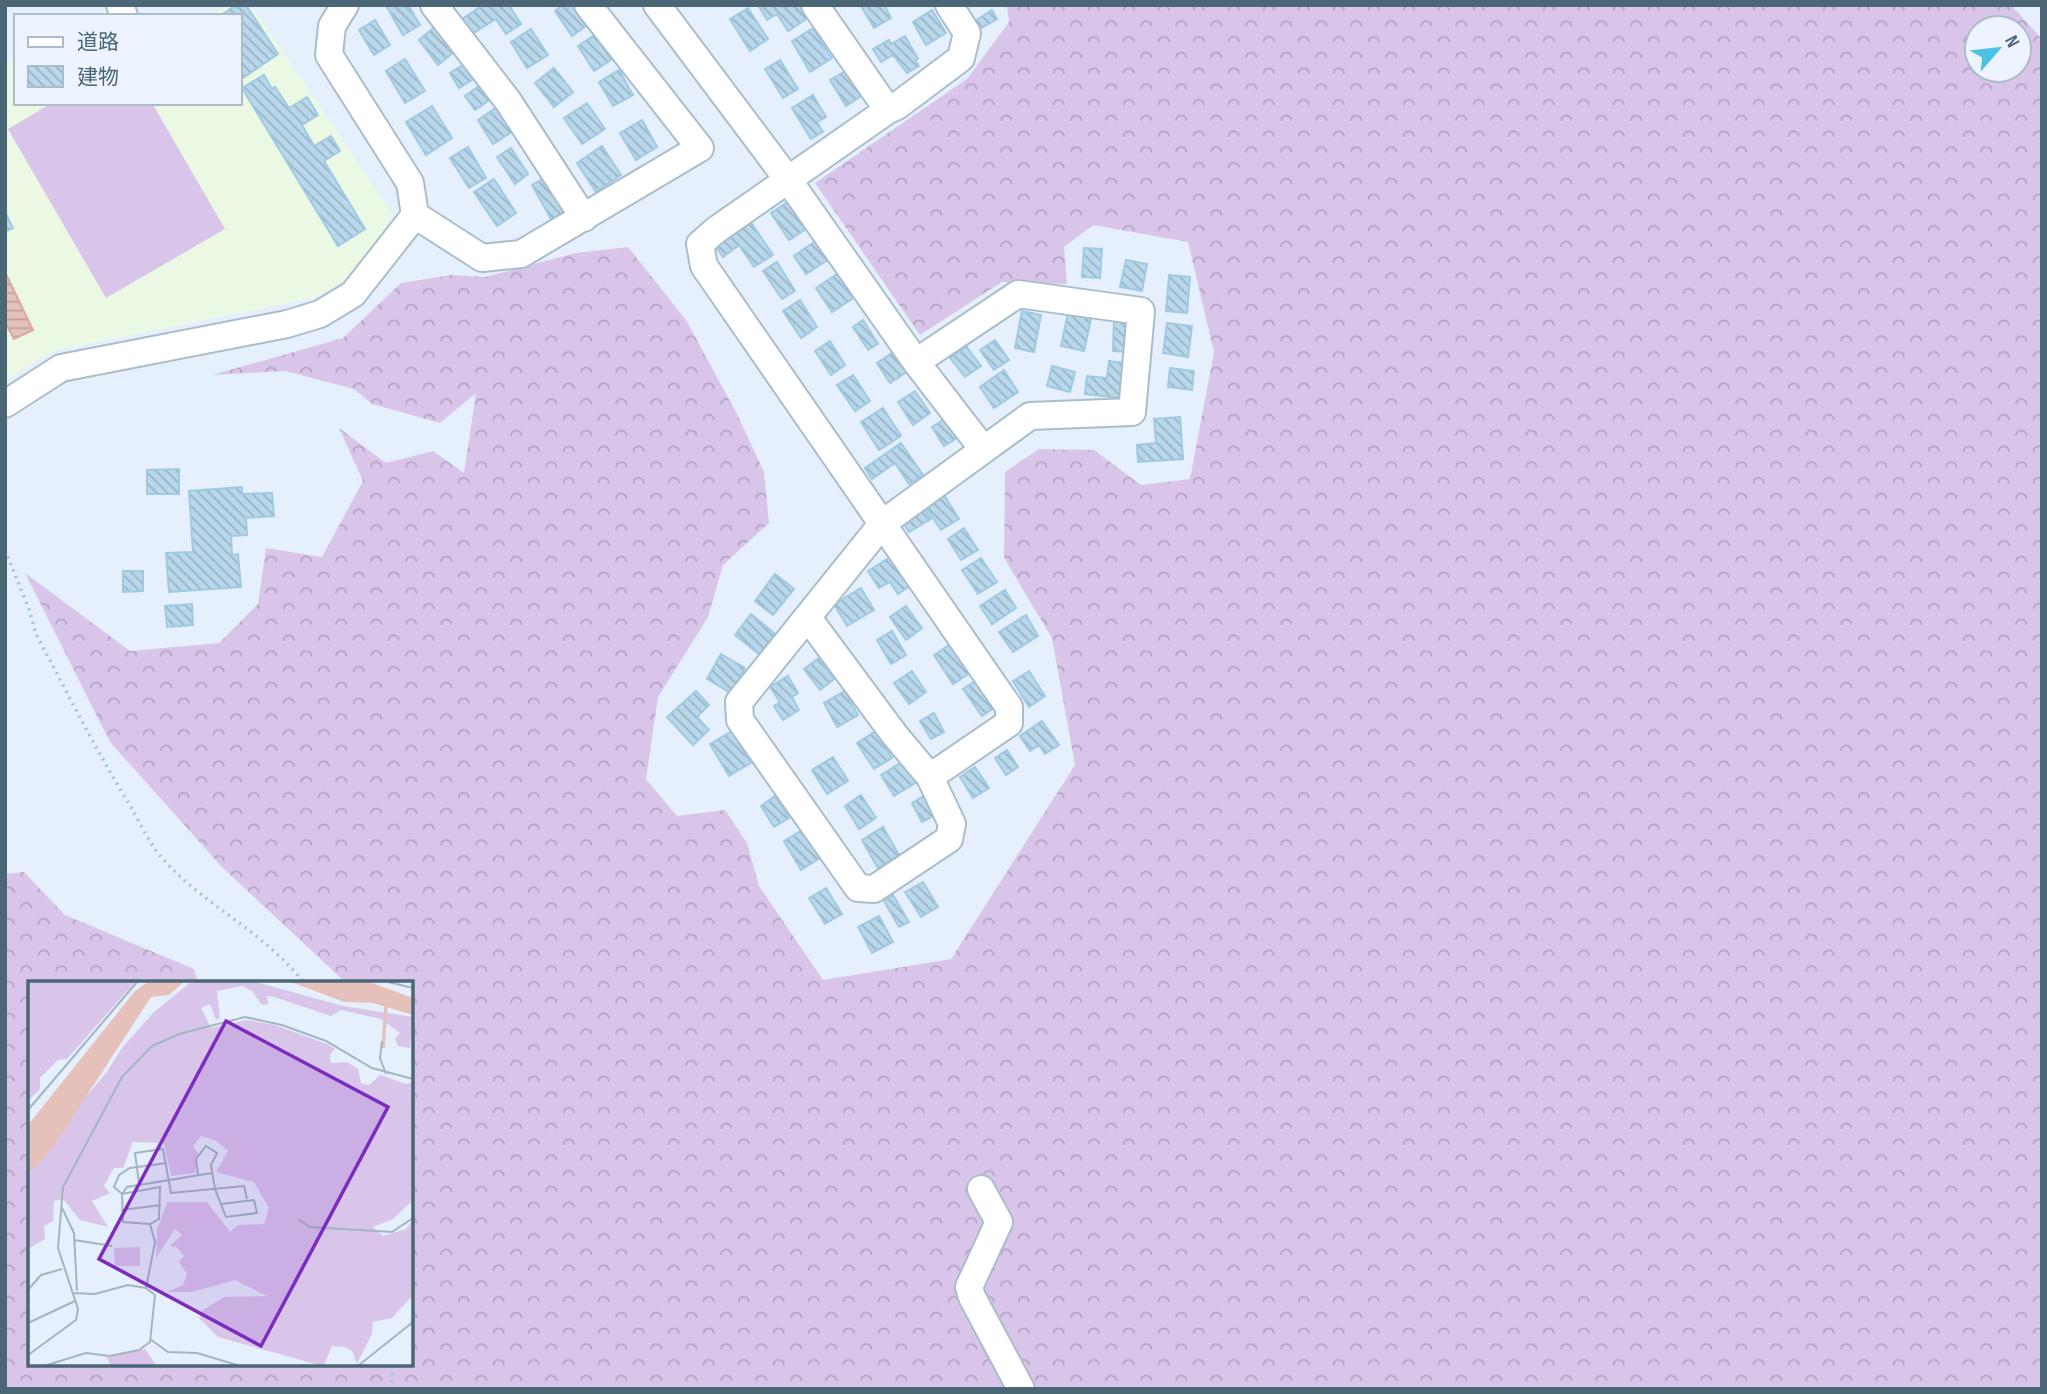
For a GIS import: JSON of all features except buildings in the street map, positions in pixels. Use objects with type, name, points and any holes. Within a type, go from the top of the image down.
[{"type":"street","points":[[5,404],[61,368],[287,324],[320,314],[353,294],[415,215],[410,183],[329,55],[332,26],[345,5]]},
{"type":"street","points":[[434,5],[508,101],[584,218]]},
{"type":"street","points":[[415,215],[482,258],[521,254],[700,148],[588,5]]},
{"type":"street","points":[[657,5],[789,181],[916,362],[983,449]]},
{"type":"street","points":[[816,5],[888,110]]},
{"type":"street","points":[[930,777],[1009,723],[1009,707],[704,266],[700,244],[716,230],[897,106],[961,58],[967,33],[948,5]]},
{"type":"street","points":[[808,618],[894,734],[930,777],[952,824],[948,839],[874,889],[858,888],[740,720],[739,702],[883,523],[1030,416],[1132,411],[1141,311],[1018,294],[916,362]]},
{"type":"street","points":[[981,1189],[999,1222],[969,1287],[1021,1389]]},
{"type":"path","points":[[5,550],[36,634],[112,776],[160,856],[195,889],[289,963],[302,981]]},
{"type":"path","points":[[390,1389],[393,1366]]},
{"type":"shaded area","points":[[230,5],[251,5],[392,213],[380,242],[348,279],[314,298],[53,351],[5,381],[5,64],[14,59],[14,105],[242,105],[242,14],[212,14]]},
{"type":"shaded area","points":[[5,272],[33,330],[14,339],[5,322]]},
{"type":"green space","points":[[1007,5],[2011,5],[2019,14],[1963,14],[1963,84],[2033,84],[2033,29],[2042,39],[2042,1389],[5,1389],[5,874],[24,872],[65,915],[194,969],[197,981],[28,981],[28,1366],[413,1366],[413,981],[344,981],[221,866],[110,742],[25,573],[130,651],[219,643],[258,604],[266,548],[322,557],[363,481],[339,428],[386,463],[433,451],[464,473],[476,393],[440,423],[372,404],[354,389],[285,371],[212,375],[343,338],[401,283],[451,275],[485,277],[576,253],[628,247],[686,320],[737,414],[764,472],[769,523],[723,565],[708,617],[658,697],[646,779],[677,816],[725,810],[747,843],[759,886],[823,980],[951,959],[1075,765],[1052,638],[1004,558],[1005,472],[1039,449],[1094,450],[1141,485],[1190,479],[1214,352],[1188,242],[1093,225],[1064,247],[1067,284],[1002,282],[920,335],[815,183],[967,79],[1009,22]]},
{"type":"green space","points":[[49,105],[153,105],[225,229],[106,298],[8,129]]}]
